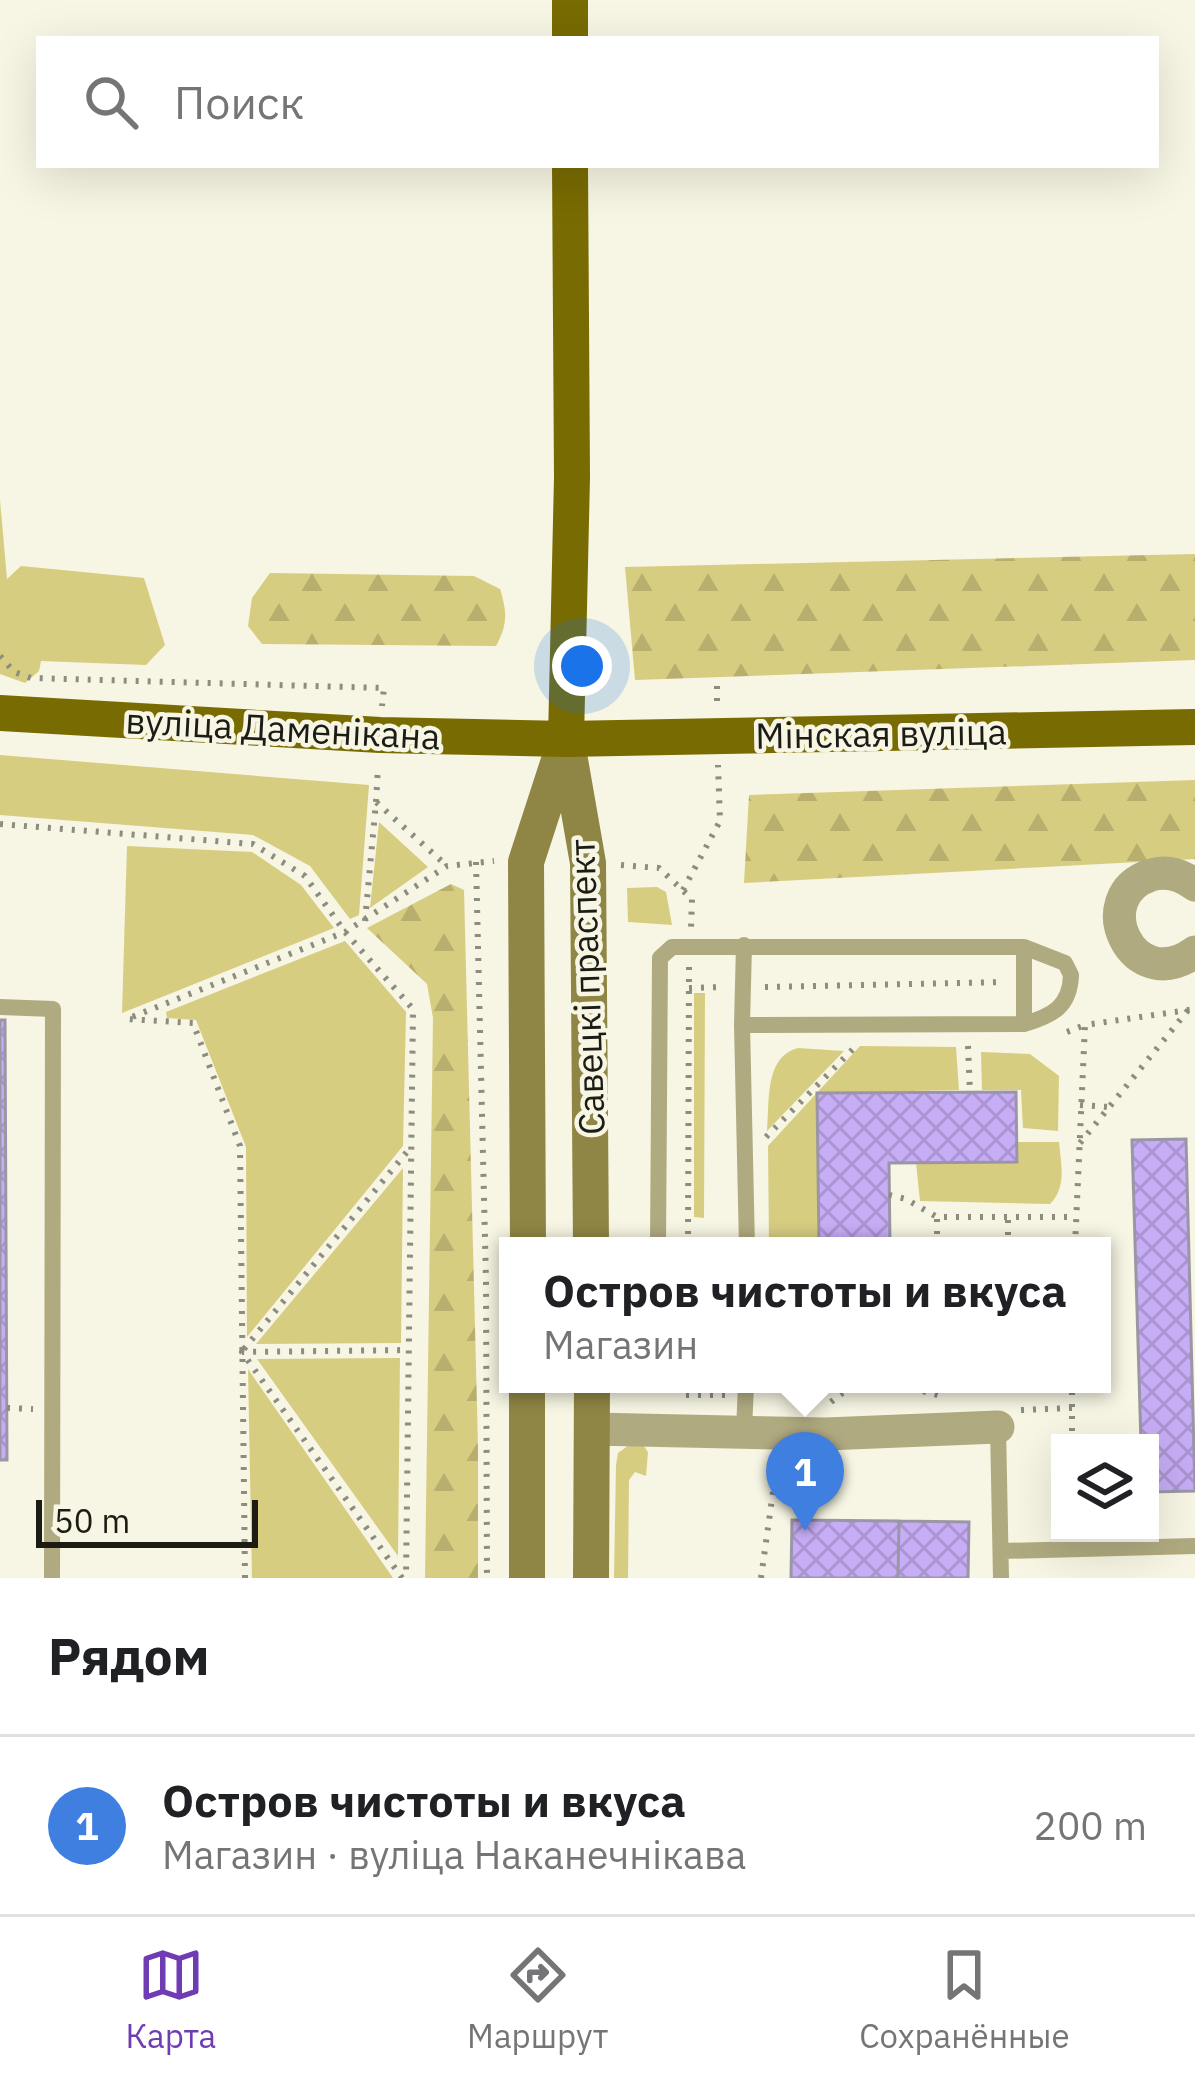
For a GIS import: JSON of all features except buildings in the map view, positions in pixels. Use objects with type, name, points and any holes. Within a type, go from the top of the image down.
[{"type":"main road","points":[[570,0],[570,36]]},
{"type":"main road","points":[[566,739],[572,477],[570,168]]},
{"type":"main road","name":"вуліца Даменікана","points":[[0,713],[380,735],[566,739]]},
{"type":"main road","name":"Мінская вуліца","points":[[566,739],[1195,727]]},
{"type":"main road","name":"Савецкі праспект","points":[[528,1237],[526,862],[566,739]]},
{"type":"main road","name":"Савецкі праспект","points":[[566,739],[588,863],[591,1237]]},
{"type":"main road","points":[[526,1393],[527,1578]]},
{"type":"main road","points":[[591,1578],[592,1393]]},
{"type":"street","points":[[1195,885],[1178,875],[1150,875],[1127,892],[1119,919],[1128,945],[1151,962],[1179,962],[1195,952]]},
{"type":"street","points":[[592,1429],[778,1433],[998,1427]]},
{"type":"lane","points":[[744,945],[746,1237]]},
{"type":"lane","points":[[658,1237],[660,958],[672,947],[1024,947],[1065,963],[1071,974],[1064,1004],[1051,1016],[1024,1024],[742,1025]]},
{"type":"lane","points":[[1024,947],[1024,1024]]},
{"type":"lane","points":[[0,1007],[53,1009],[52,1578]]},
{"type":"lane","points":[[744,1431],[746,1393]]},
{"type":"lane","points":[[998,1427],[1001,1578]]},
{"type":"lane","points":[[1002,1551],[1195,1546]]},
{"type":"path","points":[[682,890],[720,821],[716,686]]},
{"type":"path","points":[[364,921],[376,802],[447,866]]},
{"type":"path","points":[[0,824],[254,844],[305,877],[345,932],[413,1010],[404,1578]]},
{"type":"path","points":[[244,1578],[240,1146],[193,1023],[127,1019],[345,932],[447,866],[476,860],[487,1281],[487,1578]]},
{"type":"path","points":[[689,988],[1024,982]]},
{"type":"path","points":[[1049,1039],[1084,1025],[1192,1009]]},
{"type":"path","points":[[1078,1146],[1192,1009]]},
{"type":"path","points":[[1075,1237],[1084,1025]]},
{"type":"path","points":[[762,1122],[760,1142],[858,1044],[845,1044]]},
{"type":"path","points":[[970,1092],[968,1046],[989,1046]]},
{"type":"path","points":[[1080,1105],[1109,1107]]},
{"type":"path","points":[[242,1352],[411,1147]]},
{"type":"path","points":[[889,1195],[937,1217],[1075,1217]]},
{"type":"path","points":[[937,1217],[937,1237]]},
{"type":"path","points":[[1008,1220],[1009,1237]]},
{"type":"path","points":[[242,1352],[409,1350]]},
{"type":"path","points":[[242,1352],[404,1578]]},
{"type":"path","points":[[1072,1393],[1072,1434]]},
{"type":"path","points":[[7,1408],[35,1409]]},
{"type":"path","points":[[761,1578],[778,1433]]},
{"type":"green space","points":[[0,500],[7,579],[21,566],[144,578],[165,645],[146,665],[41,661],[39,671],[25,683],[0,674]]},
{"type":"green space","points":[[1195,554],[1195,660],[635,680],[625,567]]},
{"type":"green space","points":[[270,573],[474,576],[500,589],[504,624],[496,646],[262,644],[248,626],[252,598]]},
{"type":"green space","points":[[0,755],[369,785],[359,915],[350,919],[310,866],[253,835],[0,815]]},
{"type":"green space","points":[[1195,780],[1195,859],[744,883],[749,795]]},
{"type":"green space","points":[[379,822],[428,867],[370,908]]},
{"type":"green space","points":[[127,846],[252,852],[301,885],[334,928],[122,1013]]},
{"type":"green space","points":[[451,884],[464,890],[478,1578],[425,1578],[433,1018],[427,984],[367,928]]},
{"type":"green space","points":[[657,887],[666,892],[672,925],[628,922],[627,888]]},
{"type":"green space","points":[[345,941],[406,1012],[403,1146],[247,1337],[246,1147],[196,1020],[167,1018],[166,1012]]},
{"type":"green space","points":[[694,993],[705,993],[704,1218],[694,1217]]},
{"type":"green space","points":[[860,1046],[956,1047],[959,1090],[817,1093],[818,1237],[769,1237],[768,1146]]},
{"type":"green space","points":[[798,1048],[844,1051],[767,1131],[774,1071],[787,1053]]},
{"type":"green space","points":[[981,1052],[1030,1054],[1059,1076],[1058,1131],[1023,1128],[1021,1090],[982,1090]]},
{"type":"green space","points":[[1016,1142],[1059,1142],[1061,1183],[1050,1204],[920,1201],[916,1163]]},
{"type":"green space","points":[[403,1168],[401,1343],[256,1344]]},
{"type":"green space","points":[[400,1358],[398,1556],[257,1359]]},
{"type":"green space","points":[[248,1369],[393,1578],[252,1578]]},
{"type":"green space","points":[[629,1445],[643,1445],[648,1452],[646,1476],[635,1472],[629,1480],[628,1578],[614,1578],[616,1465],[618,1453]]},
{"type":"place","name":"Остров чистоты и вкуса","points":[[805,1531]]}]
